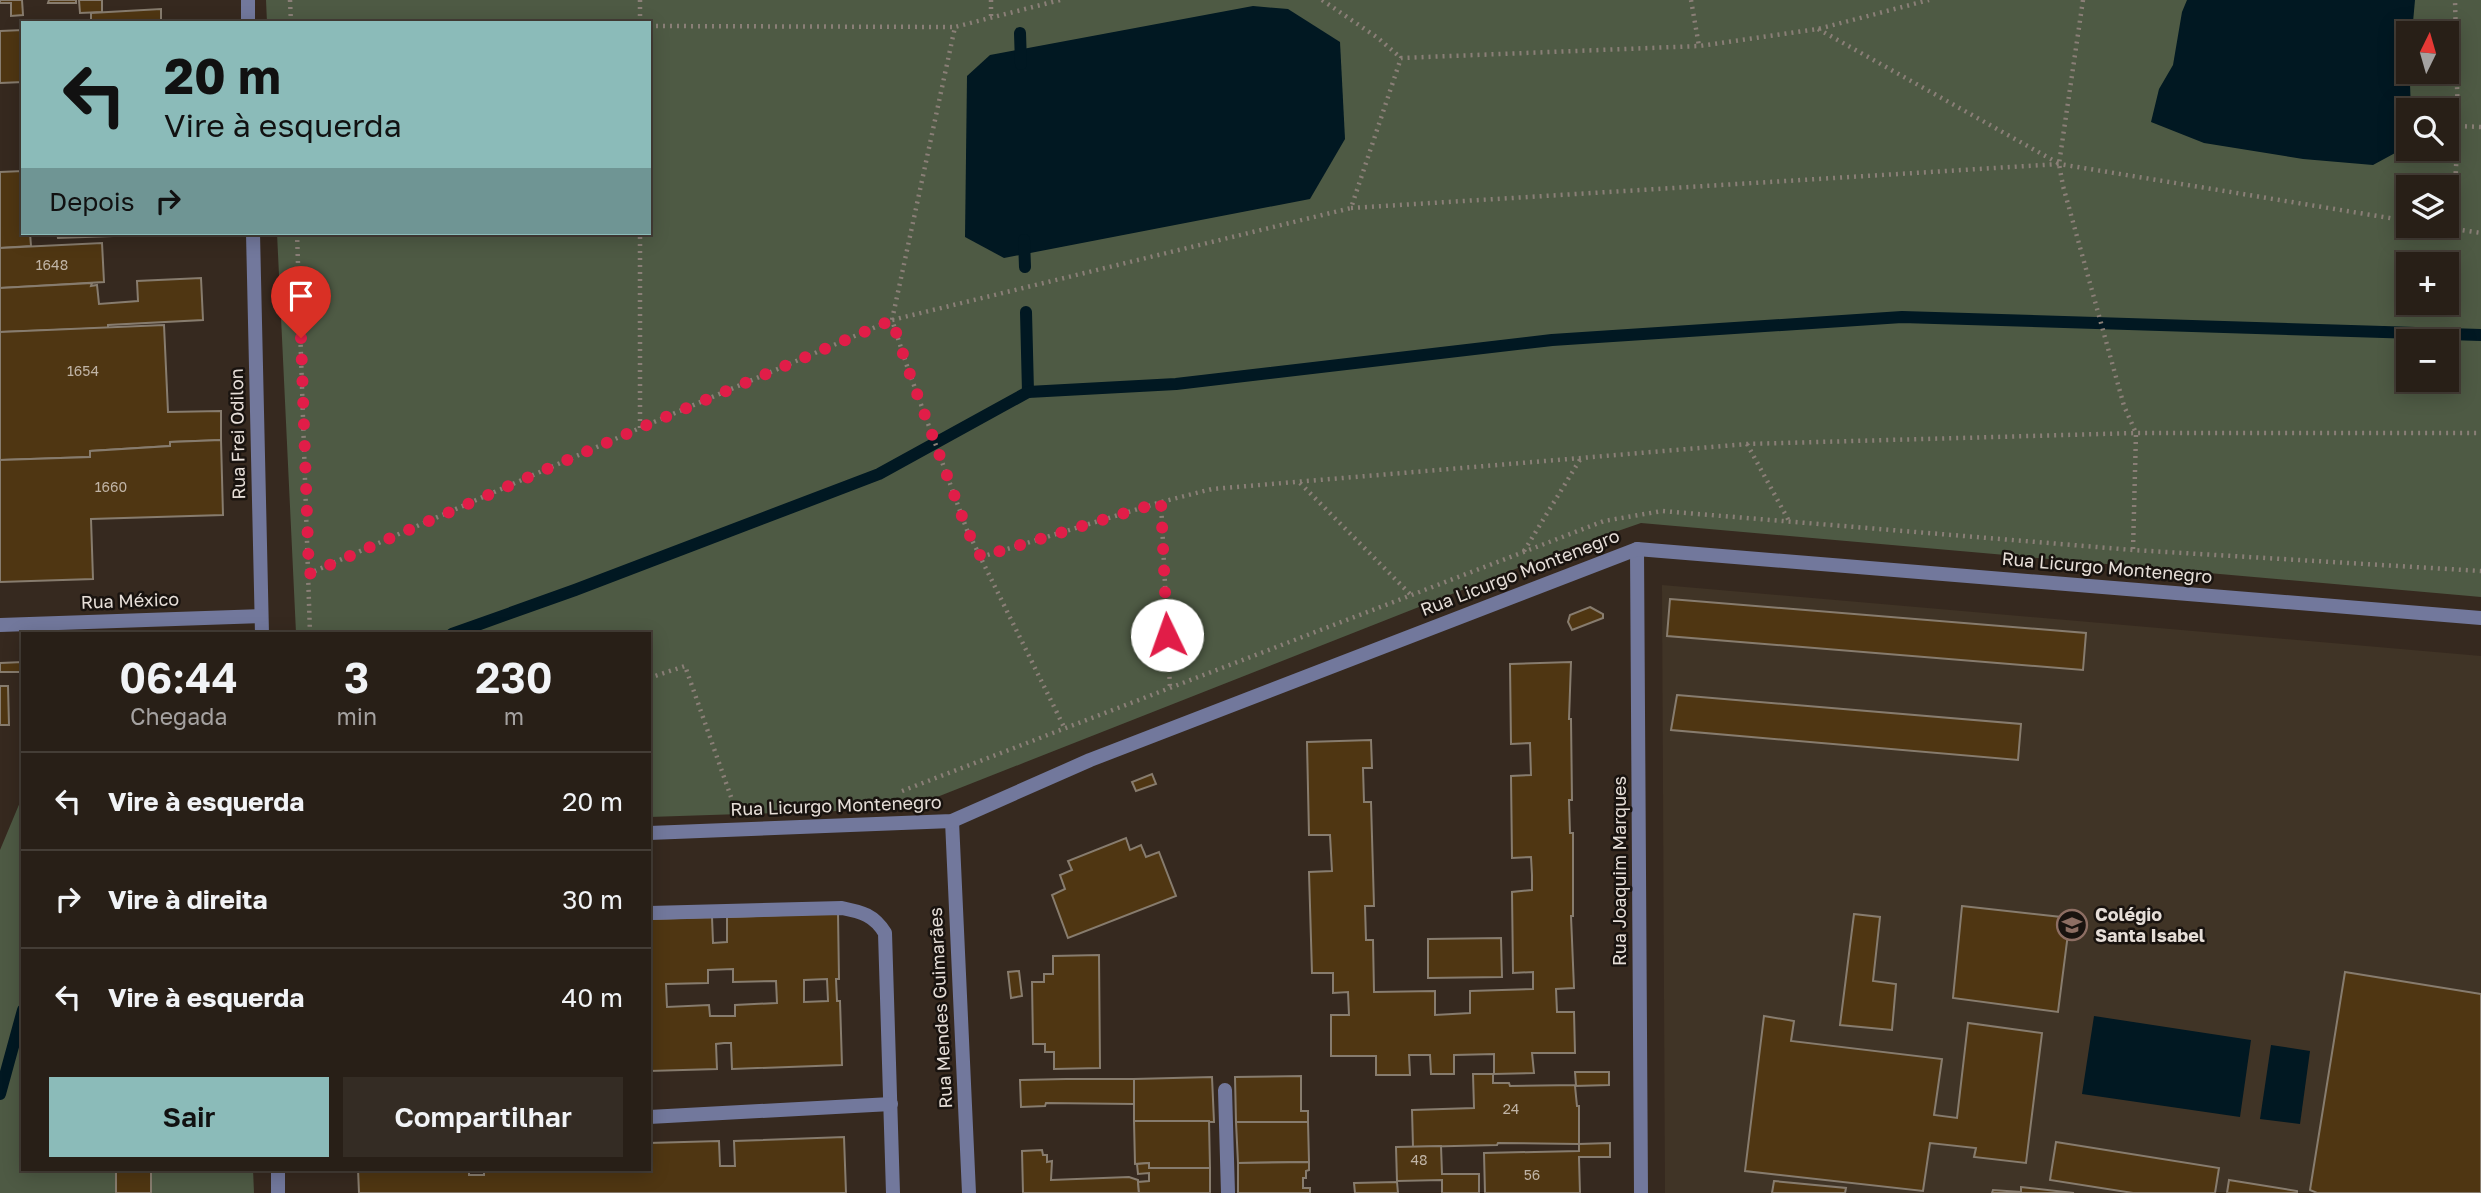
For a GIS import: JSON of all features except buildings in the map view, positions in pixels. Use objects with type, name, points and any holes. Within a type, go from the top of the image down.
[{"type":"street","points":[[248,0],[248,21]]},
{"type":"street","name":"Rua Frei Odilon","points":[[253,235],[262,632]]},
{"type":"street","name":"Rua Licurgo Montenegro","points":[[651,833],[952,821],[1090,760],[1637,549],[2481,618]]},
{"type":"street","name":"Rua Joaquim Marques","points":[[1637,549],[1640,1193]]},
{"type":"street","name":"Rua México","points":[[0,625],[261,616]]},
{"type":"street","name":"Rua Mendes Guimarães","points":[[952,821],[969,1193]]},
{"type":"street","points":[[651,914],[842,908],[867,913],[878,922],[885,933],[893,1193]]},
{"type":"street","points":[[1225,1090],[1228,1193]]},
{"type":"street","points":[[651,1117],[891,1104]]},
{"type":"street","points":[[278,1171],[278,1193]]},
{"type":"path","points":[[290,0],[290,21]]},
{"type":"path","points":[[640,0],[640,21]]},
{"type":"path","points":[[990,0],[991,18]]},
{"type":"path","points":[[651,26],[955,27],[1060,0]]},
{"type":"path","points":[[1322,0],[1378,38],[1401,58],[1699,46],[1818,29],[1929,0]]},
{"type":"path","points":[[1692,0],[1699,46]]},
{"type":"path","points":[[2083,0],[2059,164],[2124,406],[2136,433],[2133,550]]},
{"type":"path","points":[[2455,0],[2457,98]]},
{"type":"path","points":[[955,27],[892,320],[967,530],[1065,729]]},
{"type":"path","points":[[1818,29],[2059,164]]},
{"type":"path","points":[[1351,208],[1401,58]]},
{"type":"path","points":[[2459,126],[2481,127]]},
{"type":"path","points":[[309,574],[892,320],[1351,208],[2059,164],[2396,219]]},
{"type":"path","points":[[2459,230],[2481,233]]},
{"type":"path","points":[[297,235],[310,632]]},
{"type":"path","points":[[640,235],[640,428]]},
{"type":"path","points":[[981,557],[1212,489],[1747,444],[2136,433],[2481,433]]},
{"type":"path","points":[[1747,444],[1788,521]]},
{"type":"path","points":[[1523,552],[1581,458]]},
{"type":"path","points":[[1299,482],[1411,595]]},
{"type":"path","points":[[1161,502],[1170,688]]},
{"type":"path","points":[[892,791],[905,791],[1604,521],[1662,511],[2133,550],[2481,570]]},
{"type":"path","points":[[651,677],[685,666],[731,797]]},
{"type":"path","points":[[718,798],[745,797]]},
{"type":"shaded area","name":"Colégio Santa Isabel","points":[[1662,585],[2481,656],[2481,1193],[1665,1193]]},
{"type":"green space","points":[[266,0],[2481,0],[2481,597],[1641,523],[1566,549],[932,799],[868,810],[651,817],[651,632],[296,632],[277,235],[651,235],[651,21],[267,21]]},
{"type":"green space","points":[[21,800],[21,1171],[253,1171],[254,1193],[0,1193],[0,850]]},
{"type":"water","points":[[2187,0],[2415,0],[2413,21],[2396,21],[2396,84],[2410,84],[2411,98],[2396,98],[2396,153],[2373,165],[2303,159],[2204,143],[2151,122],[2159,89],[2173,65],[2182,12]]},
{"type":"water","points":[[1253,6],[1288,9],[1340,42],[1345,139],[1310,199],[1004,258],[965,237],[967,76],[990,55]]},
{"type":"water","points":[[2094,1016],[2251,1040],[2240,1117],[2082,1094]]},
{"type":"water","points":[[2271,1045],[2310,1051],[2300,1124],[2260,1119]]},
{"type":"waterway","points":[[1020,33],[1021,64]]},
{"type":"waterway","points":[[1024,240],[1025,267]]},
{"type":"waterway","points":[[1026,312],[1028,392]]},
{"type":"waterway","points":[[458,632],[879,474],[1028,392],[1176,384],[1552,340],[1902,317],[2481,335]]},
{"type":"waterway","points":[[0,1094],[21,1017]]},
{"type":"place","name":"Colégio Santa Isabel","points":[[2072,925]]},
{"type":"route","points":[[301,338],[309,574],[892,320],[967,530],[981,557],[1161,502],[1167,635]]}]
